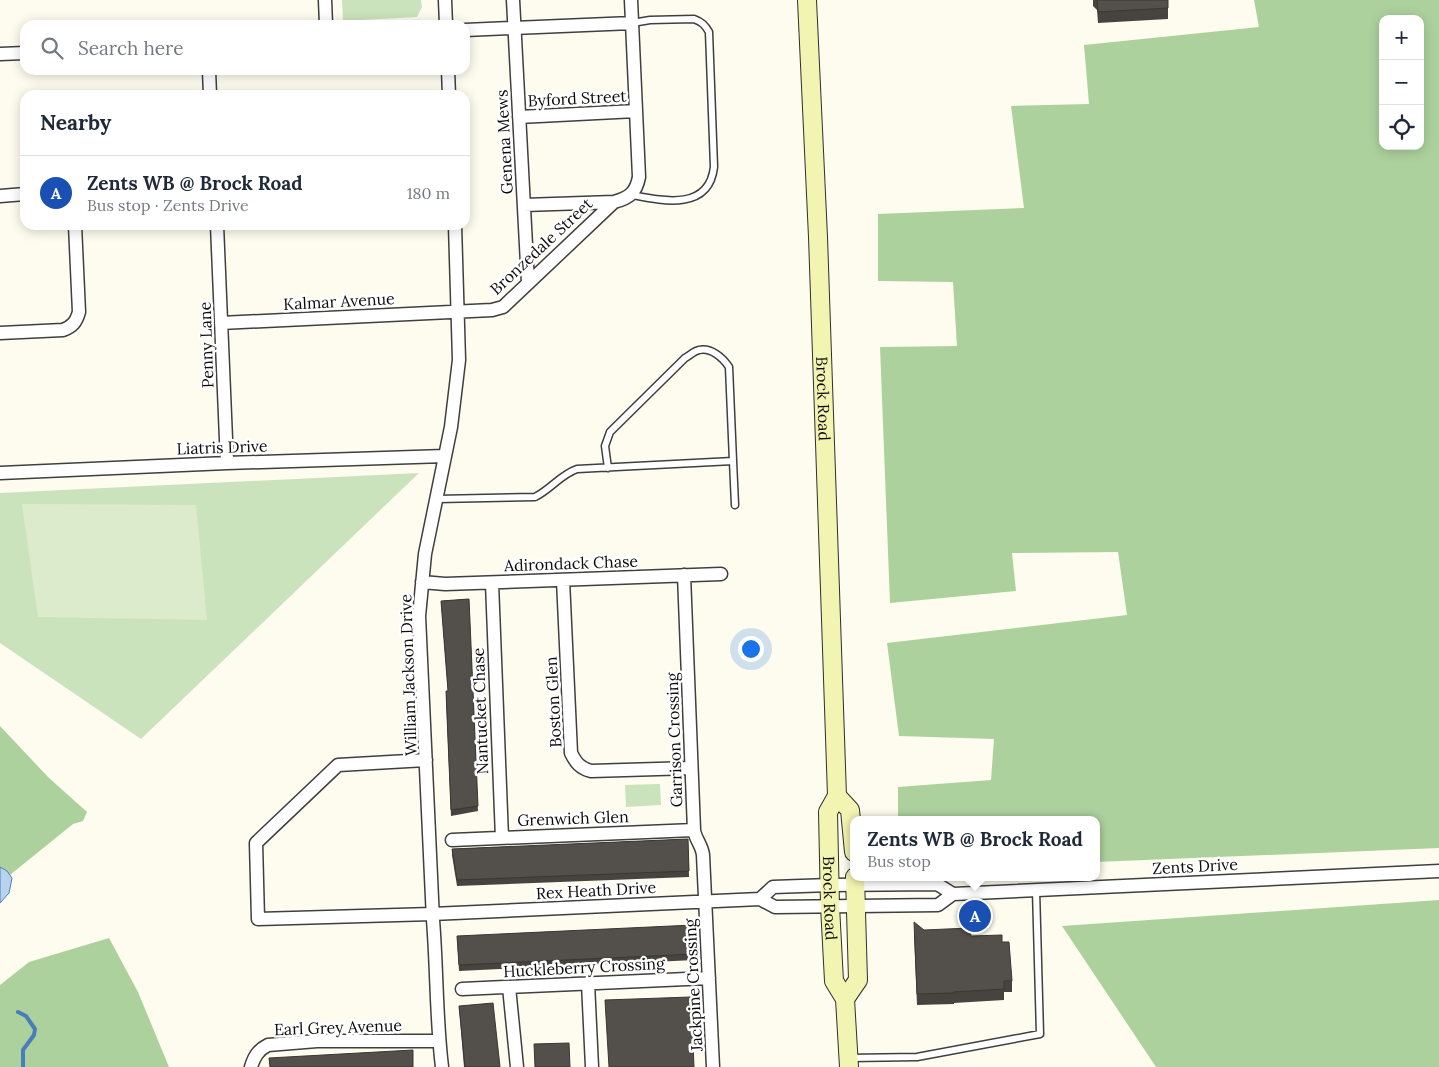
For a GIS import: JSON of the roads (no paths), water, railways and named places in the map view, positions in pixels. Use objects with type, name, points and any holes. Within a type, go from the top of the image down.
[{"type":"main road","name":"Brock Road","points":[[807,0],[819,256],[837,796],[828,812],[830,906],[834,981],[845,999],[849,1062]]},
{"type":"main road","name":"Brock Road","points":[[837,796],[850,810],[851,816]]},
{"type":"main road","name":"Brock Road","points":[[845,999],[858,980],[855,881]]},
{"type":"street","points":[[325,0],[326,20]]},
{"type":"street","points":[[445,0],[446,20]]},
{"type":"street","name":"Genena Mews","points":[[513,0],[528,283]]},
{"type":"street","points":[[524,204],[614,202],[632,195],[637,187],[640,177],[631,0]]},
{"type":"street","points":[[470,30],[632,23]]},
{"type":"street","points":[[0,54],[20,53]]},
{"type":"street","points":[[209,75],[210,90]]},
{"type":"street","points":[[448,75],[449,90]]},
{"type":"street","name":"Byford Street","points":[[519,117],[636,111]]},
{"type":"street","points":[[0,196],[20,194]]},
{"type":"street","name":"Bronzedale Street","points":[[458,311],[492,310],[503,307],[614,202]]},
{"type":"street","points":[[0,333],[63,330],[72,326],[79,312],[75,230]]},
{"type":"street","name":"Penny Lane","points":[[217,230],[227,463]]},
{"type":"street","name":"William Jackson Drive","points":[[442,1067],[432,914],[420,616],[425,554],[451,427],[459,360],[455,230]]},
{"type":"street","name":"Kalmar Avenue","points":[[221,322],[458,311]]},
{"type":"street","name":"Liatris Drive","points":[[0,473],[445,456]]},
{"type":"street","name":"Adirondack Chase","points":[[422,582],[445,584],[721,574]]},
{"type":"street","name":"Garrison Crossing","points":[[684,575],[694,830],[695,836],[702,848],[705,901]]},
{"type":"street","name":"Boston Glen","points":[[563,580],[571,753],[576,762],[582,768],[591,771],[692,768]]},
{"type":"street","name":"Nantucket Chase","points":[[492,582],[502,838]]},
{"type":"street","name":"Rex Heath Drive","points":[[426,760],[338,765],[324,778],[256,843],[258,919],[432,914],[760,899],[775,907],[830,906]]},
{"type":"street","name":"Grenwich Glen","points":[[452,840],[694,830]]},
{"type":"street","name":"Zents Drive","points":[[830,906],[938,905],[953,894],[1439,871]]},
{"type":"street","name":"Zents Drive","points":[[830,884],[855,881],[937,884],[953,894]]},
{"type":"street","name":"Rex Heath Drive","points":[[760,899],[773,887],[830,884]]},
{"type":"street","name":"Jackpine Crossing","points":[[705,901],[713,1067]]},
{"type":"street","name":"Huckleberry Crossing","points":[[462,989],[708,978]]},
{"type":"street","points":[[588,983],[592,1067]]},
{"type":"street","points":[[509,987],[517,1067]]},
{"type":"street","name":"Earl Grey Avenue","points":[[251,1067],[254,1058],[261,1048],[268,1045],[317,1041],[439,1041]]},
{"type":"lane","points":[[632,23],[650,20],[694,19],[700,21],[709,32],[714,167],[710,184],[706,190],[692,198],[658,200],[632,195]]},
{"type":"lane","points":[[608,468],[605,446],[610,432],[685,358],[699,350],[713,352],[724,358],[729,367],[736,505]]},
{"type":"lane","points":[[437,499],[534,497],[547,491],[567,472],[577,470],[733,461]]},
{"type":"lane","points":[[849,1062],[917,1057],[1040,1034],[1036,890]]},
{"type":"water","points":[[0,867],[7,871],[12,878],[9,893],[0,903]]},
{"type":"waterway","points":[[18,1012],[26,1016],[35,1029],[34,1035],[23,1050],[23,1067]]},
{"type":"place","name":"Zents WB @ Brock Road","points":[[975,916]]}]
